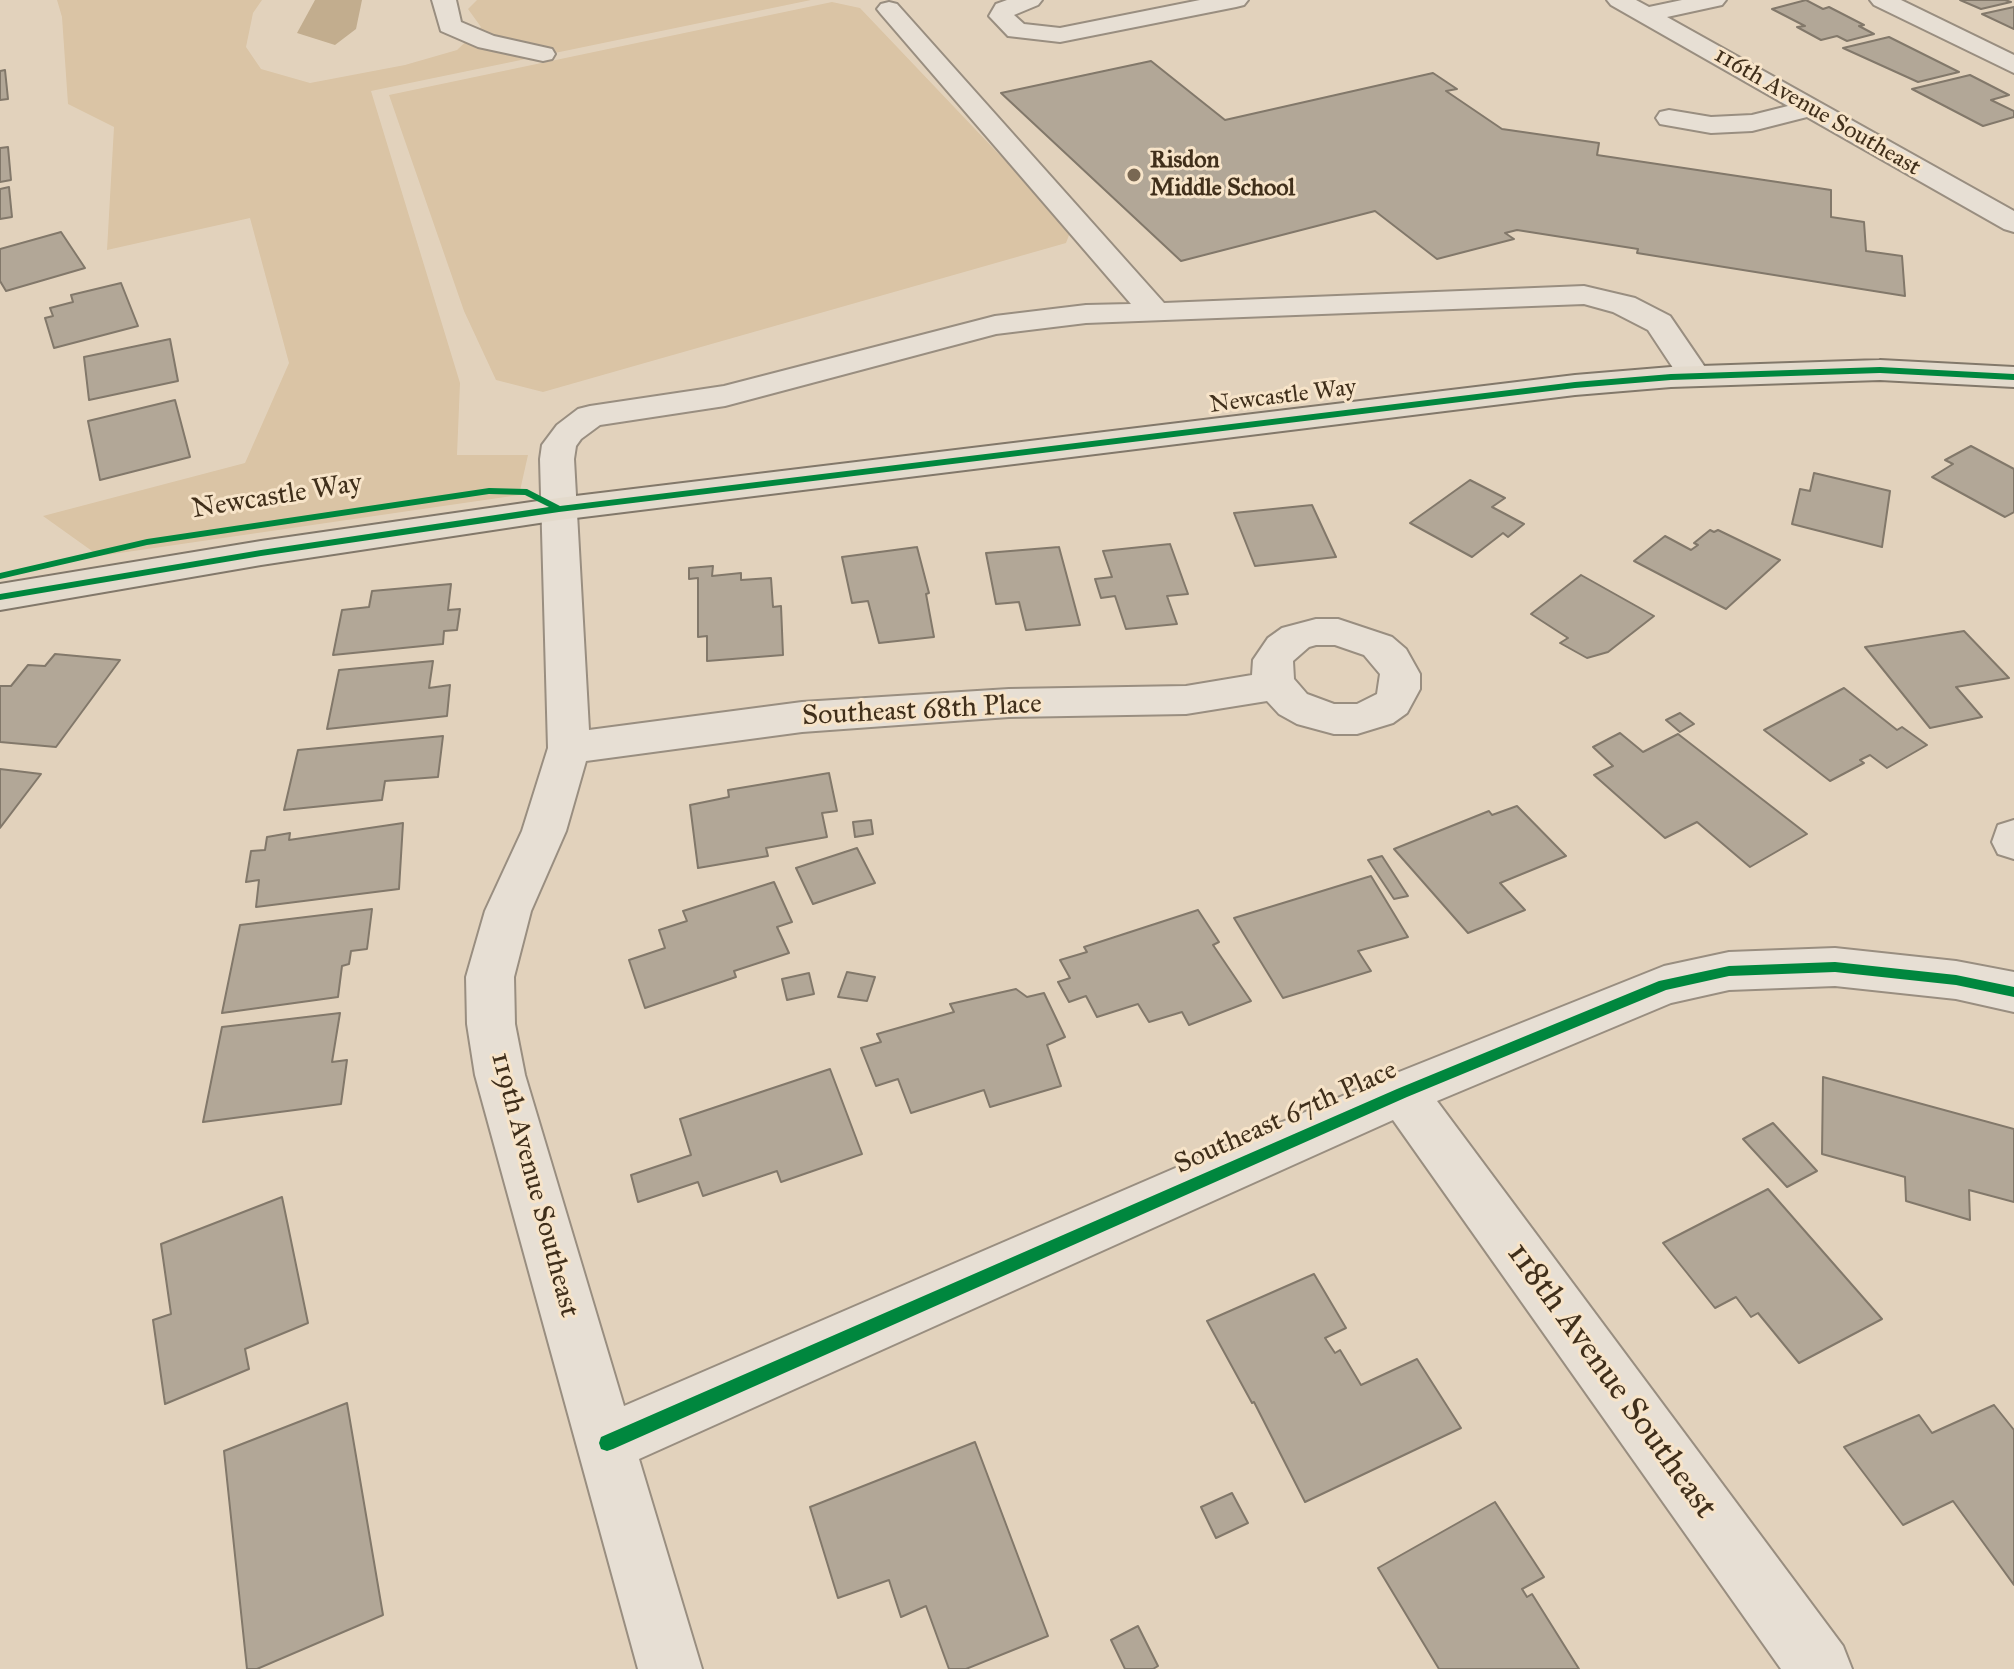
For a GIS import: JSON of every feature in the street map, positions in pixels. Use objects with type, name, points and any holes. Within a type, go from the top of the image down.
[{"type":"main road","name":"Newcastle Way","points":[[0,597],[261,553],[559,509],[1575,385],[1695,376],[1880,370],[2014,377]]},
{"type":"main road","name":"Newcastle Way","points":[[0,576],[147,542],[489,491],[527,492],[559,509]]},
{"type":"street","points":[[444,0],[450,26],[487,42],[543,54]]},
{"type":"street","points":[[1030,0],[1004,9],[1001,16],[1017,31],[1060,35],[1236,0]]},
{"type":"street","name":"116th Avenue Southeast","points":[[1619,0],[2014,223]]},
{"type":"street","points":[[1646,15],[1714,0]]},
{"type":"street","points":[[1882,0],[2014,65]]},
{"type":"street","points":[[889,9],[1156,313]]},
{"type":"street","points":[[1669,118],[1711,125],[1752,123],[1811,108]]},
{"type":"street","name":"119th Avenue Southeast","points":[[670,1669],[500,1075],[491,1024],[490,977],[508,911],[544,831],[569,748],[557,459],[559,445],[569,432],[590,416],[725,396],[995,325],[1086,314],[1584,295],[1624,305],[1659,323],[1695,376]]},
{"type":"street","points":[[1316,632],[1338,632],[1402,653],[1400,689],[1393,703],[1378,713],[1357,719],[1334,719],[1312,714],[1293,704],[1276,685],[1272,675],[1273,660],[1282,647],[1296,637],[1316,632]]},
{"type":"street","name":"Southeast 68th Place","points":[[569,748],[802,717],[1009,703],[1186,700],[1276,685]]},
{"type":"street","name":"Southeast 67th Place","points":[[607,1443],[1402,1093],[1664,985],[1729,971],[1835,967],[1956,980],[2014,992]]},
{"type":"street","name":"118th Avenue Southeast","points":[[1402,1093],[1820,1669]]},
{"type":"shaded area","points":[[57,0],[262,0],[253,13],[246,47],[261,69],[310,83],[405,65],[457,50],[481,27],[468,9],[477,0],[811,0],[371,91],[460,383],[457,455],[528,455],[519,495],[99,556],[43,516],[245,463],[289,363],[250,218],[107,250],[114,127],[68,104],[62,17]]},
{"type":"shaded area","points":[[315,0],[362,0],[356,29],[335,45],[297,33]]},
{"type":"shaded area","points":[[832,2],[860,8],[1071,230],[1066,243],[543,392],[496,380],[464,311],[389,95]]},
{"type":"building","points":[[1806,0],[1823,9],[1829,7],[1864,25],[1859,26],[1874,34],[1847,41],[1837,36],[1821,40],[1797,27],[1805,26],[1772,9]]},
{"type":"building","points":[[1960,0],[2005,0],[2011,2],[1981,9]]},
{"type":"building","points":[[2014,7],[2014,29],[1982,14]]},
{"type":"building","points":[[1889,37],[1959,72],[1918,82],[1843,48]]},
{"type":"building","points":[[1151,61],[1225,120],[1433,73],[1457,89],[1446,91],[1502,129],[1599,143],[1597,155],[1831,190],[1831,217],[1864,222],[1866,251],[1902,256],[1905,296],[1637,253],[1638,249],[1517,230],[1505,233],[1514,239],[1437,259],[1375,211],[1181,261],[1001,93]]},
{"type":"building","points":[[5,70],[8,99],[0,100],[0,71]]},
{"type":"building","points":[[1970,75],[2009,95],[1991,100],[2014,111],[2014,117],[1983,126],[1912,89]]},
{"type":"building","points":[[8,147],[11,180],[0,182],[0,148]]},
{"type":"building","points":[[9,187],[12,217],[0,219],[0,189]]},
{"type":"building","points":[[61,232],[85,268],[6,291],[0,281],[0,249]]},
{"type":"building","points":[[121,283],[138,326],[54,348],[45,318],[53,316],[50,308],[73,302],[71,295]]},
{"type":"building","points":[[170,339],[178,381],[89,400],[84,357]]},
{"type":"building","points":[[175,400],[190,457],[100,480],[88,421]]},
{"type":"building","points":[[1971,446],[2014,469],[2014,512],[2005,517],[1932,477],[1953,464],[1945,460]]},
{"type":"building","points":[[1814,473],[1890,491],[1882,547],[1792,524],[1800,489],[1810,491]]},
{"type":"building","points":[[1470,480],[1505,498],[1492,507],[1524,524],[1508,537],[1503,533],[1472,557],[1410,523]]},
{"type":"building","points":[[1312,505],[1336,557],[1255,566],[1234,513]]},
{"type":"building","points":[[1710,530],[1718,530],[1780,560],[1726,609],[1634,561],[1665,536],[1691,550],[1698,545],[1694,543]]},
{"type":"building","points":[[1170,544],[1188,594],[1167,596],[1177,624],[1126,629],[1115,596],[1101,598],[1095,579],[1112,577],[1103,551]]},
{"type":"building","points":[[917,547],[929,593],[926,594],[934,637],[879,643],[868,601],[852,603],[842,557]]},
{"type":"building","points":[[1059,547],[1080,625],[1026,630],[1019,602],[996,604],[986,553]]},
{"type":"building","points":[[713,566],[712,576],[741,573],[741,580],[771,578],[773,607],[781,606],[783,655],[707,661],[707,636],[698,637],[698,578],[689,579],[689,568]]},
{"type":"building","points":[[1581,575],[1654,616],[1608,652],[1587,658],[1560,643],[1568,638],[1531,614]]},
{"type":"building","points":[[451,584],[448,610],[460,609],[457,630],[444,631],[443,644],[333,655],[342,610],[369,607],[372,591]]},
{"type":"building","points":[[1964,631],[2009,678],[1956,687],[1982,717],[1930,728],[1865,647]]},
{"type":"building","points":[[55,654],[120,660],[56,747],[0,742],[0,686],[11,686],[28,665],[45,666]]},
{"type":"building","points":[[433,661],[429,688],[450,685],[447,716],[327,729],[339,670]]},
{"type":"building","points":[[1844,688],[1897,730],[1902,727],[1927,745],[1887,768],[1870,755],[1860,760],[1864,763],[1830,781],[1764,730]]},
{"type":"building","points":[[1680,713],[1694,724],[1680,732],[1666,720]]},
{"type":"building","points":[[1620,733],[1643,752],[1678,734],[1807,834],[1750,867],[1697,822],[1665,838],[1594,775],[1613,766],[1593,747]]},
{"type":"building","points":[[443,736],[438,777],[385,781],[382,800],[284,810],[298,750]]},
{"type":"building","points":[[0,769],[41,774],[0,828]]},
{"type":"building","points":[[829,773],[837,811],[822,813],[827,837],[766,848],[768,856],[698,868],[690,805],[729,797],[728,790]]},
{"type":"building","points":[[1517,806],[1566,856],[1500,883],[1525,910],[1468,933],[1394,849],[1489,811],[1492,815]]},
{"type":"building","points":[[871,820],[873,834],[855,837],[853,822]]},
{"type":"building","points":[[403,823],[399,889],[256,907],[259,880],[246,882],[251,851],[265,850],[267,837],[290,833],[289,840]]},
{"type":"building","points":[[857,848],[875,883],[813,904],[796,868]]},
{"type":"building","points":[[1382,856],[1408,896],[1394,899],[1368,860]]},
{"type":"building","points":[[1371,876],[1408,937],[1358,951],[1371,971],[1283,998],[1234,918]]},
{"type":"building","points":[[774,882],[792,922],[777,927],[789,953],[734,971],[736,977],[645,1008],[629,960],[665,948],[659,930],[687,921],[683,911]]},
{"type":"building","points":[[372,909],[367,949],[351,951],[349,964],[342,966],[338,997],[222,1013],[240,925]]},
{"type":"building","points":[[1198,910],[1219,942],[1213,945],[1251,1001],[1189,1025],[1182,1012],[1149,1022],[1138,1004],[1097,1017],[1086,996],[1069,1002],[1058,982],[1070,978],[1060,960],[1087,952],[1084,947]]},
{"type":"building","points":[[847,972],[875,977],[867,1001],[838,997]]},
{"type":"building","points":[[809,973],[814,994],[787,1000],[782,979]]},
{"type":"building","points":[[1016,989],[1027,997],[1044,993],[1065,1037],[1047,1045],[1061,1086],[990,1107],[984,1090],[911,1113],[898,1079],[876,1086],[861,1048],[881,1042],[877,1034],[954,1012],[950,1004]]},
{"type":"building","points":[[340,1013],[332,1062],[347,1060],[341,1104],[203,1122],[222,1027]]},
{"type":"building","points":[[830,1069],[862,1154],[781,1182],[777,1171],[703,1196],[698,1182],[638,1202],[631,1175],[691,1155],[680,1119]]},
{"type":"building","points":[[1823,1077],[2014,1129],[2014,1202],[1969,1190],[1970,1220],[1906,1201],[1905,1177],[1822,1154]]},
{"type":"building","points":[[1773,1123],[1817,1171],[1787,1187],[1743,1139]]},
{"type":"building","points":[[1768,1189],[1882,1319],[1799,1363],[1758,1313],[1751,1317],[1736,1297],[1715,1308],[1663,1243]]},
{"type":"building","points":[[282,1197],[308,1323],[245,1349],[249,1369],[165,1404],[153,1320],[171,1314],[161,1244]]},
{"type":"building","points":[[1314,1274],[1346,1328],[1325,1338],[1335,1353],[1340,1350],[1361,1385],[1417,1359],[1461,1428],[1305,1502],[1254,1402],[1207,1321]]},
{"type":"building","points":[[347,1403],[383,1615],[257,1669],[247,1669],[224,1451]]},
{"type":"building","points":[[1994,1405],[2014,1430],[2014,1585],[1953,1501],[1903,1525],[1844,1447],[1919,1415],[1932,1433]]},
{"type":"building","points":[[975,1442],[1048,1636],[966,1669],[949,1669],[926,1606],[901,1617],[889,1580],[838,1598],[810,1507]]},
{"type":"building","points":[[1232,1493],[1248,1523],[1216,1538],[1201,1507]]},
{"type":"building","points":[[1495,1502],[1544,1577],[1522,1589],[1527,1597],[1532,1594],[1579,1669],[1439,1669],[1378,1568]]},
{"type":"building","points":[[1138,1626],[1158,1666],[1153,1669],[1125,1669],[1111,1640]]},
{"type":"cycle path","points":[[0,597],[261,553],[559,509],[1575,385],[1671,377],[1880,370],[2014,377]]},
{"type":"cycle path","points":[[0,576],[147,542],[489,491],[527,492],[559,509]]},
{"type":"cycle path","points":[[607,1443],[1402,1093],[1664,985],[1729,971],[1835,967],[1956,980],[2014,992]]},
{"type":"place","name":"Risdon Middle School","points":[[1134,175]]}]
